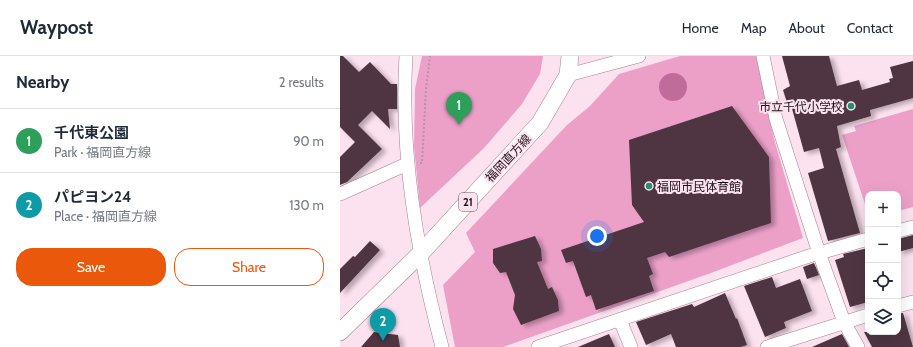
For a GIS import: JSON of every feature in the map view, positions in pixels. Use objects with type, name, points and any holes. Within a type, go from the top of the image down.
[{"type":"main road","name":"福岡直方線","points":[[340,332],[421,253],[540,123],[568,76],[570,56]]},
{"type":"street","points":[[406,56],[404,76],[407,164],[413,212],[442,347]]},
{"type":"street","points":[[568,76],[639,56]]},
{"type":"street","points":[[763,56],[776,119],[819,253],[844,322],[858,347]]},
{"type":"street","points":[[340,194],[407,164]]},
{"type":"street","points":[[901,230],[913,227]]},
{"type":"street","points":[[538,347],[819,253],[865,240]]},
{"type":"street","points":[[901,305],[913,302]]},
{"type":"street","points":[[767,347],[865,316]]},
{"type":"street","points":[[620,320],[631,347]]},
{"type":"path","points":[[407,164],[422,163],[426,89],[430,56]]},
{"type":"shaded area","points":[[422,56],[543,56],[540,74],[522,104],[484,148],[420,208],[414,146],[415,89]]},
{"type":"shaded area","name":"福岡市民体育館","points":[[680,56],[756,56],[774,139],[803,238],[711,273],[503,347],[455,347],[443,285],[475,252],[466,233],[567,125],[590,106],[619,74]]},
{"type":"shaded area","points":[[673,73],[683,77],[687,87],[683,97],[673,101],[663,97],[659,87],[663,77]]},
{"type":"shaded area","points":[[913,109],[913,207],[901,210],[901,191],[865,191],[865,204],[842,135],[856,131],[854,126]]},
{"type":"building","points":[[340,56],[343,56],[359,72],[370,62],[391,84],[397,84],[397,109],[388,109],[390,129],[372,111],[358,125],[382,149],[347,182],[340,185],[340,157],[355,142],[340,127]]},
{"type":"building","points":[[782,56],[829,56],[837,86],[859,80],[862,90],[890,82],[889,79],[893,78],[890,67],[913,61],[913,98],[870,110],[871,116],[837,126],[841,147],[836,149],[860,233],[828,241],[808,173],[824,168],[819,148],[804,152],[791,105],[788,106],[783,90],[790,86]]},
{"type":"building","points":[[732,106],[769,157],[771,223],[669,257],[665,252],[647,258],[653,274],[649,276],[654,291],[596,310],[591,295],[586,297],[573,261],[566,263],[561,250],[644,222],[632,205],[629,140]]},
{"type":"building","points":[[913,235],[913,248],[901,251],[901,238]]},
{"type":"building","points":[[535,236],[541,249],[542,261],[537,262],[548,289],[552,287],[558,300],[559,311],[521,325],[513,309],[515,295],[506,272],[500,273],[493,263],[493,249]]},
{"type":"building","points":[[370,241],[380,250],[340,293],[340,269],[353,256],[355,257]]},
{"type":"building","points":[[865,249],[865,303],[850,307],[835,260],[844,257],[843,254]]},
{"type":"building","points":[[814,263],[819,275],[807,279],[803,267]]},
{"type":"building","points":[[772,277],[776,288],[800,279],[812,311],[784,322],[786,328],[765,337],[744,286]]},
{"type":"building","points":[[725,293],[736,319],[737,318],[747,345],[741,347],[676,347],[671,334],[646,345],[636,322],[692,304],[694,307]]},
{"type":"building","points":[[901,313],[903,313],[913,347],[872,347],[866,335],[901,335]]},
{"type":"building","points":[[374,332],[398,335],[400,347],[361,347]]},
{"type":"building","points":[[609,334],[615,347],[578,347]]},
{"type":"building","points":[[842,334],[849,347],[812,347],[835,337]]},
{"type":"place","name":"市立千代小学校","points":[[851,106]]},
{"type":"place","name":"千代東公園","points":[[459,125]]},
{"type":"place","name":"福岡市民体育館","points":[[649,186]]},
{"type":"place","name":"パピヨン24","points":[[383,341]]}]
